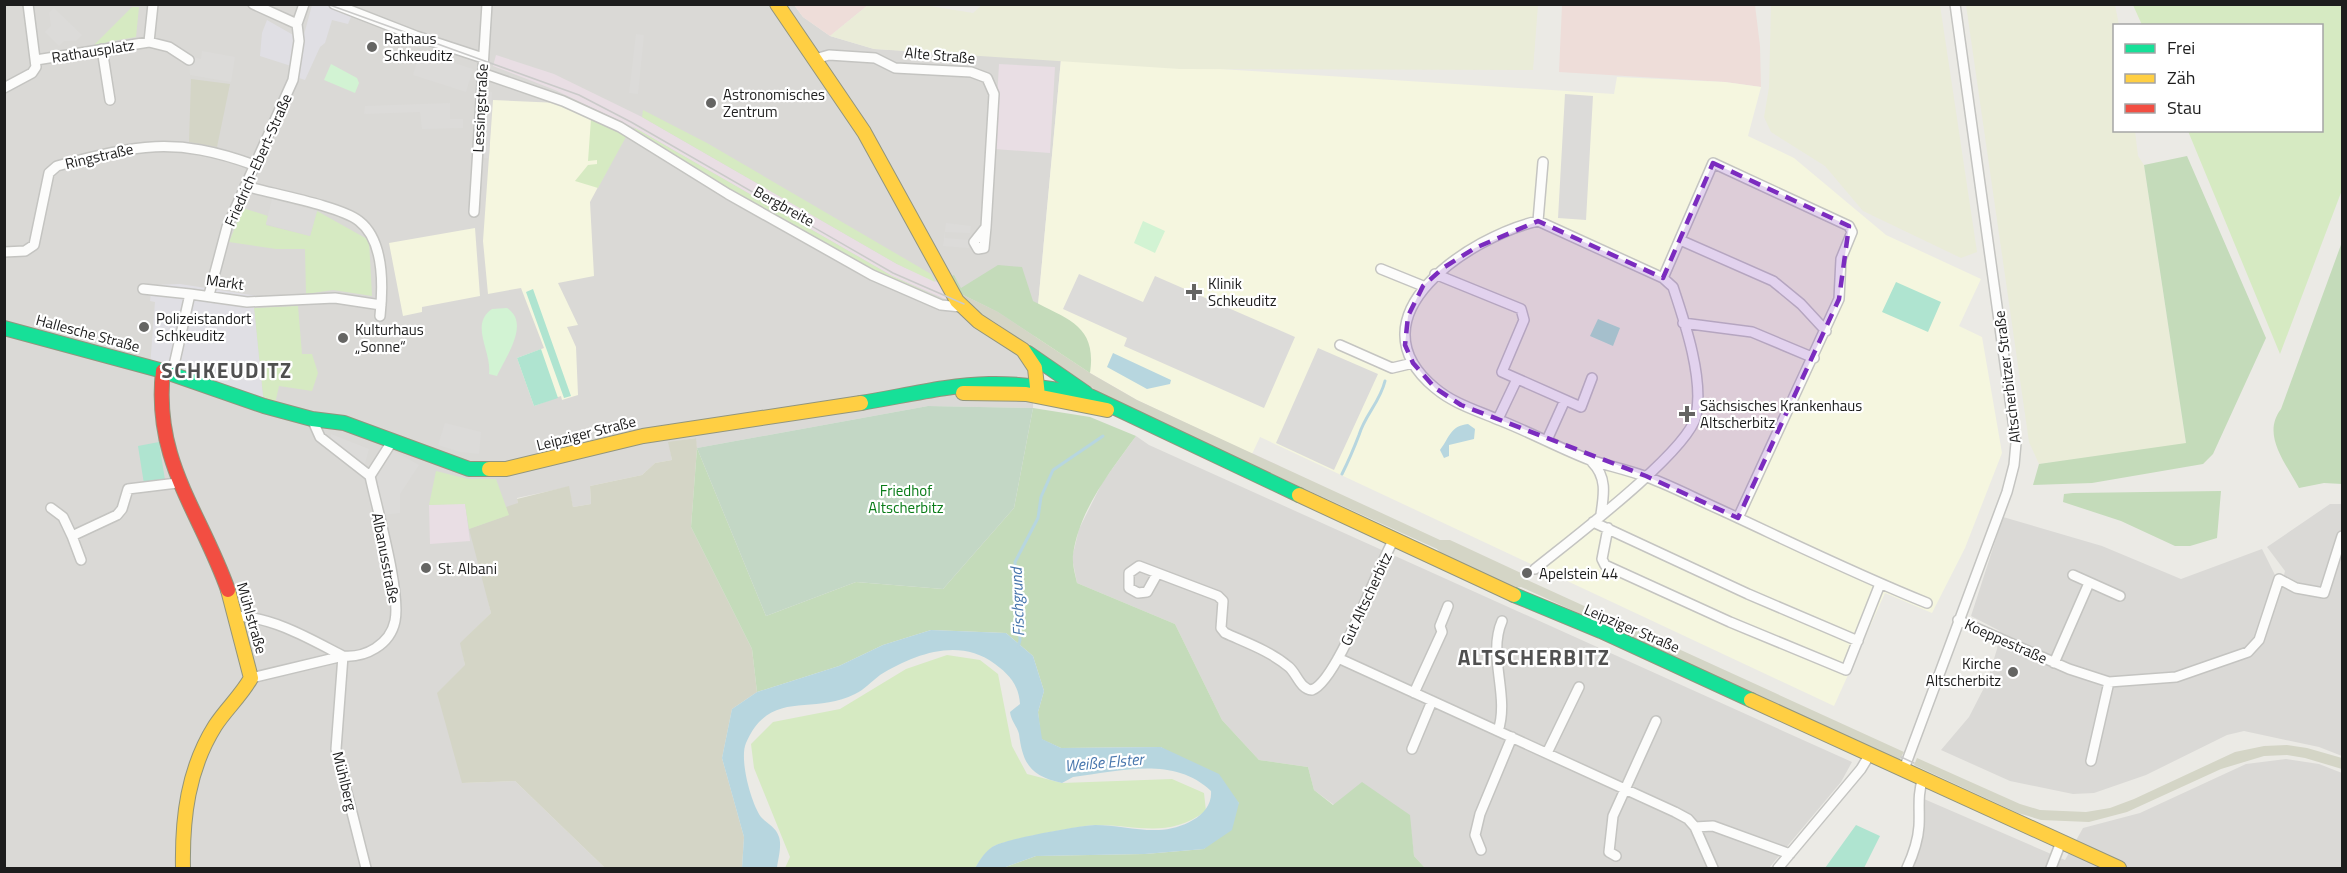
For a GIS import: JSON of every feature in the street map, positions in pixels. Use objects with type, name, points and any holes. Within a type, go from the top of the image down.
[{"type":"street","points":[[4,88],[32,73],[36,60],[28,4]]},
{"type":"street","points":[[153,4],[149,42],[169,47],[189,60]]},
{"type":"street","points":[[253,4],[297,24],[304,4]]},
{"type":"street","points":[[334,4],[427,40],[483,57]]},
{"type":"street","name":"Lessingstraße","points":[[474,212],[487,4]]},
{"type":"street","points":[[777,4],[864,132],[961,307]]},
{"type":"street","name":"Altscherbitzer Straße","points":[[1904,769],[2007,492],[2014,465],[2016,443],[1955,4]]},
{"type":"street","name":"Friedrich-Ebert-Straße","points":[[209,296],[227,227],[293,80],[299,41],[297,24]]},
{"type":"street","name":"Rathausplatz","points":[[36,60],[149,42]]},
{"type":"street","points":[[102,50],[110,100]]},
{"type":"street","name":"Alte Straße","points":[[815,60],[829,55],[875,58],[895,68],[970,72],[987,78],[994,94],[986,227]]},
{"type":"street","name":"Bergbreite","points":[[482,73],[563,100],[620,127],[728,194],[872,275],[941,305],[961,307],[997,335],[1023,350]]},
{"type":"street","name":"Ringstraße","points":[[4,252],[25,251],[34,245],[49,173],[57,166],[126,148],[158,146],[194,147],[254,165]]},
{"type":"street","points":[[1538,221],[1543,162]]},
{"type":"street","points":[[1663,278],[1713,163],[1850,226],[1852,232],[1840,268],[1839,299],[1814,358],[1738,518]]},
{"type":"street","points":[[245,186],[341,211],[360,222],[371,235],[377,251],[382,285],[380,316]]},
{"type":"street","points":[[1535,569],[1646,476],[1681,441],[1695,419],[1698,387],[1673,287],[1663,278],[1538,221],[1475,248],[1435,274],[1423,286],[1408,315],[1404,332],[1413,363],[1435,388],[1461,405],[1590,460],[1646,476],[1880,584],[1927,603]]},
{"type":"street","points":[[1680,240],[1773,281],[1802,304],[1826,331]]},
{"type":"street","points":[[1381,269],[1423,286]]},
{"type":"street","points":[[1435,274],[1521,309],[1524,320],[1502,372],[1581,407],[1592,378]]},
{"type":"street","name":"Markt","points":[[143,289],[151,292],[256,301],[335,298],[381,305]]},
{"type":"street","name":"Markt","points":[[168,372],[190,294]]},
{"type":"street","points":[[1683,323],[1752,332],[1814,358]]},
{"type":"street","name":"Hallesche Straße","points":[[4,328],[168,372]]},
{"type":"street","points":[[1341,345],[1392,368],[1413,363]]},
{"type":"street","points":[[1023,350],[1034,363],[1037,390]]},
{"type":"street","name":"Leipziger Straße","points":[[1023,350],[1090,396],[1132,417],[1394,539],[2119,868]]},
{"type":"street","points":[[1053,369],[1055,393]]},
{"type":"street","name":"Leipziger Straße","points":[[168,372],[264,406],[312,419],[344,423],[469,470],[506,470],[643,436],[925,393],[956,386],[1014,382],[1037,390],[1090,396]]},
{"type":"street","name":"Mühlstraße","points":[[168,372],[159,404],[177,483],[214,555],[237,616],[252,678]]},
{"type":"street","points":[[1498,419],[1517,379]]},
{"type":"street","name":"Leipziger Straße","points":[[925,393],[1037,390]]},
{"type":"street","name":"Leipziger Straße","points":[[1055,393],[1132,417]]},
{"type":"street","points":[[1546,440],[1565,400]]},
{"type":"street","points":[[312,419],[320,437],[369,476],[393,440]]},
{"type":"street","points":[[1590,460],[1600,470],[1603,479],[1601,514]]},
{"type":"street","name":"Albanusstraße","points":[[252,678],[343,656],[355,657],[370,653],[387,637],[395,622],[396,599],[369,476]]},
{"type":"street","points":[[72,536],[121,512],[128,489],[177,483]]},
{"type":"street","points":[[51,508],[63,517],[81,560]]},
{"type":"street","points":[[1593,522],[1738,590],[1858,641]]},
{"type":"street","points":[[1608,528],[1602,559],[1605,566],[1730,622],[1846,670],[1880,584]]},
{"type":"street","name":"Koeppestraße","points":[[1958,620],[2054,663],[2109,682],[2176,677],[2248,652],[2259,640],[2279,579],[2296,588],[2324,593],[2343,536]]},
{"type":"street","name":"Gut Altscherbitz","points":[[1157,574],[1218,596],[1223,601],[1221,628],[1225,633],[1272,654],[1291,669],[1304,687],[1311,690],[1321,684],[1338,658],[1394,539]]},
{"type":"street","points":[[2073,575],[2120,596]]},
{"type":"street","name":"Koeppestraße","points":[[2054,663],[2089,583]]},
{"type":"street","points":[[1414,693],[1442,632],[1440,626],[1448,606]]},
{"type":"street","points":[[237,616],[257,617],[343,656]]},
{"type":"street","points":[[1498,731],[1502,707],[1496,640],[1502,621]]},
{"type":"street","name":"Mühlberg","points":[[343,656],[336,750],[366,868]]},
{"type":"street","name":"Gut Altscherbitz","points":[[1338,658],[1689,819],[1695,827]]},
{"type":"street","points":[[183,868],[182,834],[189,786],[212,732],[226,710],[244,692],[252,678]]},
{"type":"street","points":[[2091,760],[2109,682]]},
{"type":"street","points":[[1547,753],[1579,687]]},
{"type":"street","points":[[1412,749],[1432,701]]},
{"type":"street","points":[[1616,856],[1609,852],[1613,816],[1656,721]]},
{"type":"street","points":[[1481,850],[1475,836],[1480,814],[1512,737]]},
{"type":"street","points":[[1778,868],[1861,769],[1870,754]]},
{"type":"street","points":[[1907,868],[1915,848],[1919,827],[1918,791],[1923,778]]},
{"type":"street","points":[[1713,868],[1695,827],[1713,826],[1790,854]]},
{"type":"street","points":[[2051,868],[2061,842]]},
{"type":"highlighted area","points":[[1713,163],[1849,226],[1839,299],[1738,518],[1646,476],[1461,405],[1435,388],[1413,363],[1405,345],[1408,316],[1423,286],[1443,268],[1475,248],[1538,221],[1663,278]]},
{"type":"shaded area","points":[[983,4],[1538,5],[1533,70],[1180,69],[874,49],[830,36],[868,5],[924,5],[973,13]]},
{"type":"shaded area","points":[[5,5],[794,5],[803,17],[830,36],[874,49],[1061,59],[1035,337],[1033,408],[928,406],[697,448],[695,438],[669,443],[672,460],[655,463],[642,475],[590,486],[591,504],[573,507],[568,487],[517,498],[518,503],[509,515],[485,586],[491,613],[461,643],[465,665],[462,783],[515,781],[605,868],[5,868]]},
{"type":"shaded area","points":[[312,5],[356,5],[348,24],[332,20],[325,43],[320,47],[305,80],[296,77],[299,53]]},
{"type":"shaded area","points":[[794,5],[868,5],[830,36],[803,17]]},
{"type":"shaded area","points":[[1562,5],[1755,5],[1760,46],[1761,87],[1725,82],[1559,72]]},
{"type":"shaded area","points":[[1771,5],[1940,5],[1977,252],[1961,258],[1863,211],[1825,166],[1771,132],[1764,117],[1769,87]]},
{"type":"shaded area","points":[[1966,5],[2115,5],[2119,24],[2113,24],[2113,132],[2135,132],[2138,156],[2144,165],[2186,444],[2039,464],[2029,442]]},
{"type":"shaded area","points":[[54,8],[82,35],[76,41],[64,41],[59,46],[45,32],[51,26],[49,13]]},
{"type":"shaded area","points":[[267,20],[295,36],[291,66],[260,56],[262,33]]},
{"type":"shaded area","points":[[636,34],[644,35],[638,94],[629,93]]},
{"type":"shaded area","points":[[202,51],[235,57],[231,82],[190,75],[189,56],[201,59]]},
{"type":"shaded area","points":[[420,52],[473,69],[466,92],[413,75]]},
{"type":"shaded area","points":[[496,55],[554,74],[642,117],[897,264],[979,301],[1137,400],[1280,466],[1276,475],[1114,402],[973,311],[892,276],[635,128],[555,90],[493,66]]},
{"type":"shaded area","name":"Sächsisches Krankenhaus Altscherbitz","points":[[1061,59],[1614,94],[1617,77],[1725,82],[1761,87],[1748,136],[1794,158],[1886,235],[1981,279],[1959,326],[1982,337],[2002,453],[1965,548],[1932,613],[1885,593],[1834,706],[1260,437],[1252,454],[1137,400],[1090,373],[1035,337]]},
{"type":"shaded area","points":[[999,64],[1055,67],[1050,153],[994,149]]},
{"type":"shaded area","points":[[191,79],[230,84],[217,147],[189,142]]},
{"type":"shaded area","points":[[485,91],[492,92],[489,158],[482,158]]},
{"type":"shaded area","points":[[1565,94],[1593,96],[1586,220],[1558,218]]},
{"type":"shaded area","points":[[493,100],[559,103],[626,135],[590,202],[594,276],[558,283],[578,325],[567,327],[576,347],[578,395],[562,400],[561,396],[534,406],[517,358],[544,348],[521,288],[488,294],[483,241]]},
{"type":"shaded area","points":[[450,103],[450,119],[463,119],[463,128],[422,129],[420,112],[364,114],[365,106]]},
{"type":"shaded area","points":[[2187,156],[2266,338],[2213,454],[2203,464],[2092,483],[2033,485],[2039,464],[2186,443],[2144,165]]},
{"type":"shaded area","points":[[272,199],[317,211],[310,236],[266,224]]},
{"type":"shaded area","points":[[946,223],[971,226],[970,233],[945,232],[945,238],[969,240],[969,248],[943,246]]},
{"type":"shaded area","points":[[475,228],[480,296],[422,307],[422,312],[403,316],[389,243]]},
{"type":"shaded area","points":[[2342,242],[2342,484],[2324,483],[2299,488],[2282,459],[2274,439],[2275,419],[2281,409]]},
{"type":"shaded area","points":[[998,265],[1022,267],[1033,301],[1078,326],[1089,345],[1090,373],[998,312],[957,292],[949,277],[954,275],[961,288]]},
{"type":"shaded area","points":[[1079,274],[1143,302],[1155,276],[1295,337],[1264,408],[1124,346],[1127,338],[1063,309]]},
{"type":"shaded area","points":[[180,284],[257,296],[254,308],[264,406],[150,367],[155,302],[150,301],[151,292],[154,285]]},
{"type":"shaded area","points":[[957,292],[998,312],[1090,373],[1137,400],[1440,540],[1450,540],[1521,573],[1523,578],[1904,752],[1900,760],[1521,587],[1515,588],[1443,555],[1437,549],[1114,402],[993,321],[973,311]]},
{"type":"shaded area","points":[[1318,348],[1378,374],[1334,470],[1276,443]]},
{"type":"shaded area","points":[[1033,408],[1090,417],[1136,436],[1097,492],[1082,522],[1073,555],[1077,583],[1175,624],[1222,720],[1259,760],[1308,767],[1314,790],[1333,805],[1362,782],[1410,815],[1414,856],[1425,868],[1003,868],[1036,856],[1145,854],[1204,849],[1239,803],[1161,747],[1061,748],[1041,739],[1038,712],[1044,691],[1033,656],[1006,633],[931,630],[883,645],[839,666],[757,692],[752,649],[691,527],[697,448],[766,616],[856,582],[943,589],[1014,508]]},
{"type":"shaded area","points":[[445,423],[481,432],[479,454],[460,452],[438,445]]},
{"type":"shaded area","points":[[331,434],[369,449],[364,467],[330,441]]},
{"type":"shaded area","points":[[1136,436],[1149,445],[1852,762],[1841,782],[1769,868],[1425,868],[1414,856],[1409,815],[1334,805],[1314,790],[1308,767],[1259,760],[1222,720],[1175,624],[1077,583],[1072,558],[1079,529],[1102,483]]},
{"type":"shaded area","points":[[696,438],[691,527],[752,649],[757,692],[732,709],[722,758],[744,837],[742,868],[605,868],[515,781],[462,783],[437,693],[465,665],[460,643],[491,613],[469,529],[508,515],[506,507],[518,503],[517,499],[569,486],[573,507],[591,504],[590,486],[642,475],[655,463],[672,460],[668,442]]},
{"type":"shaded area","points":[[392,450],[419,465],[400,494],[400,513],[382,515],[377,477]]},
{"type":"shaded area","points":[[2221,491],[2217,538],[2190,546],[2175,546],[2121,521],[2063,502],[2064,494],[2073,493]]},
{"type":"shaded area","points":[[465,503],[470,541],[430,544],[429,505]]},
{"type":"shaded area","points":[[2330,504],[2342,504],[2342,756],[2319,747],[2244,731],[2227,735],[2146,775],[2094,793],[2073,794],[2010,781],[1941,750],[1969,717],[1987,682],[1997,649],[2000,631],[1971,616],[2003,517],[2102,546],[2181,579],[2262,549],[2281,587],[2285,571],[2267,547]]},
{"type":"shaded area","points":[[2287,745],[2342,758],[2342,769],[2287,755],[2264,756],[2221,769],[2127,812],[2089,822],[2041,820],[2018,813],[1914,765],[1917,758],[2020,804],[2040,810],[2086,812],[2110,808],[2134,799],[2235,752],[2264,746]]},
{"type":"shaded area","points":[[2286,759],[2319,764],[2342,773],[2342,868],[1910,868],[1922,840],[1924,799],[2065,860],[2083,828],[2140,813],[2246,764]]},
{"type":"green space","points":[[2133,5],[2342,5],[2342,190],[2280,354],[2188,132],[2323,132],[2323,24],[2142,24]]},
{"type":"green space","points":[[132,7],[139,7],[136,37],[107,42],[105,46],[94,45]]},
{"type":"green space","points":[[331,64],[357,78],[359,83],[355,93],[324,80]]},
{"type":"green space","points":[[643,110],[707,143],[931,274],[935,282],[897,264],[642,117]]},
{"type":"green space","points":[[591,119],[627,135],[598,188],[575,181],[588,165],[597,164],[597,160],[588,161]]},
{"type":"green space","points":[[635,128],[892,276],[944,300],[942,302],[898,283],[834,250],[686,163],[635,131]]},
{"type":"green space","points":[[243,208],[268,216],[266,225],[310,236],[317,211],[369,240],[372,296],[333,290],[306,294],[305,249],[276,249],[229,242]]},
{"type":"green space","points":[[1143,221],[1165,231],[1155,253],[1134,243]]},
{"type":"green space","points":[[1896,282],[1941,302],[1928,332],[1882,312]]},
{"type":"green space","points":[[533,289],[571,396],[564,398],[526,292]]},
{"type":"green space","points":[[298,306],[302,354],[312,354],[318,373],[312,391],[279,386],[275,404],[263,396],[254,308]]},
{"type":"green space","points":[[507,308],[514,314],[517,322],[516,331],[510,351],[497,376],[489,374],[482,323],[485,315],[492,309]]},
{"type":"green space","points":[[1598,319],[1620,328],[1613,346],[1590,336]]},
{"type":"green space","points":[[541,349],[558,398],[534,406],[517,358]]},
{"type":"green space","name":"Friedhof Altscherbitz","points":[[928,406],[1033,408],[1014,508],[943,589],[856,582],[766,616],[697,448]]},
{"type":"green space","points":[[159,442],[165,480],[144,484],[138,446]]},
{"type":"green space","points":[[436,471],[468,479],[496,479],[509,515],[469,529],[465,504],[429,505]]},
{"type":"green space","points":[[947,655],[980,660],[998,674],[1012,746],[1027,774],[1062,783],[1172,779],[1204,793],[1206,811],[1192,820],[1165,828],[1095,825],[1016,839],[993,847],[975,868],[785,868],[790,857],[754,768],[751,744],[773,722],[840,709],[906,669]]},
{"type":"green space","points":[[1856,825],[1880,836],[1864,868],[1825,868]]},
{"type":"water","points":[[1113,353],[1171,380],[1170,384],[1147,389],[1107,367]]},
{"type":"water","points":[[1468,424],[1475,429],[1474,439],[1449,445],[1449,456],[1444,458],[1440,450],[1451,433],[1457,427]]},
{"type":"water","name":"Weiße Elster","points":[[931,630],[1006,633],[1033,656],[1044,691],[1038,712],[1042,739],[1061,748],[1161,747],[1219,774],[1239,803],[1232,830],[1204,849],[1145,854],[1036,856],[1003,868],[975,868],[986,852],[996,845],[1045,833],[1095,825],[1151,830],[1177,827],[1194,820],[1207,808],[1211,791],[1196,780],[1163,769],[1108,772],[1073,777],[1062,783],[1043,777],[1030,768],[1023,754],[1018,731],[1010,712],[1020,704],[1013,681],[995,664],[981,656],[967,651],[952,650],[922,655],[894,667],[865,688],[839,700],[779,709],[767,715],[756,726],[744,750],[747,781],[761,817],[778,834],[780,848],[777,868],[742,868],[744,837],[722,758],[732,709],[757,692],[839,666],[883,645]]},
{"type":"waterway","points":[[1342,474],[1385,381]]},
{"type":"waterway","name":"Fischgrund","points":[[1018,648],[1020,640],[1015,562],[1038,518],[1041,497],[1053,470],[1103,436]]},
{"type":"tram line","points":[[327,4],[579,95],[631,122],[893,273],[964,304]]},
{"type":"tram line","points":[[1901,757],[1914,763]]},
{"type":"traffic: fast","points":[[4,328],[163,371],[264,406],[312,419],[344,423],[469,469],[489,469]]},
{"type":"traffic: fast","points":[[1028,353],[1086,393]]},
{"type":"traffic: fast","points":[[861,403],[941,389],[989,384],[1040,387],[1090,396],[1299,495]]},
{"type":"traffic: fast","points":[[1514,595],[1601,631],[1751,700]]},
{"type":"traffic: slow","points":[[777,4],[864,132],[957,301],[978,321],[1023,350],[1035,368],[1038,396]]},
{"type":"traffic: slow","points":[[963,393],[1026,394],[1107,410]]},
{"type":"traffic: slow","points":[[489,469],[506,469],[643,436],[861,403]]},
{"type":"traffic: slow","points":[[1299,495],[1514,595]]},
{"type":"traffic: slow","points":[[183,868],[188,794],[198,759],[215,726],[251,678],[228,590]]},
{"type":"traffic: slow","points":[[1751,700],[2119,868]]},
{"type":"traffic: jam","points":[[163,371],[162,403],[165,432],[172,459],[181,485],[228,590]]},
{"type":"place","name":"Rathaus Schkeuditz","points":[[372,47]]},
{"type":"place","name":"Astronomisches Zentrum","points":[[711,103]]},
{"type":"place","name":"Klinik Schkeuditz","points":[[1194,292]]},
{"type":"place","name":"Polizeistandort Schkeuditz","points":[[144,327]]},
{"type":"place","name":"Kulturhaus „Sonne“","points":[[343,338]]},
{"type":"place","name":"Sächsisches Krankenhaus Altscherbitz","points":[[1687,414]]},
{"type":"place","name":"St. Albani","points":[[426,568]]},
{"type":"place","name":"Apelstein 44","points":[[1527,573]]},
{"type":"place","name":"Kirche Altscherbitz","points":[[2013,672]]},
{"type":"district","name":"SCHKEUDITZ","points":[[227,370]]},
{"type":"district","name":"ALTSCHERBITZ","points":[[1534,657]]}]
